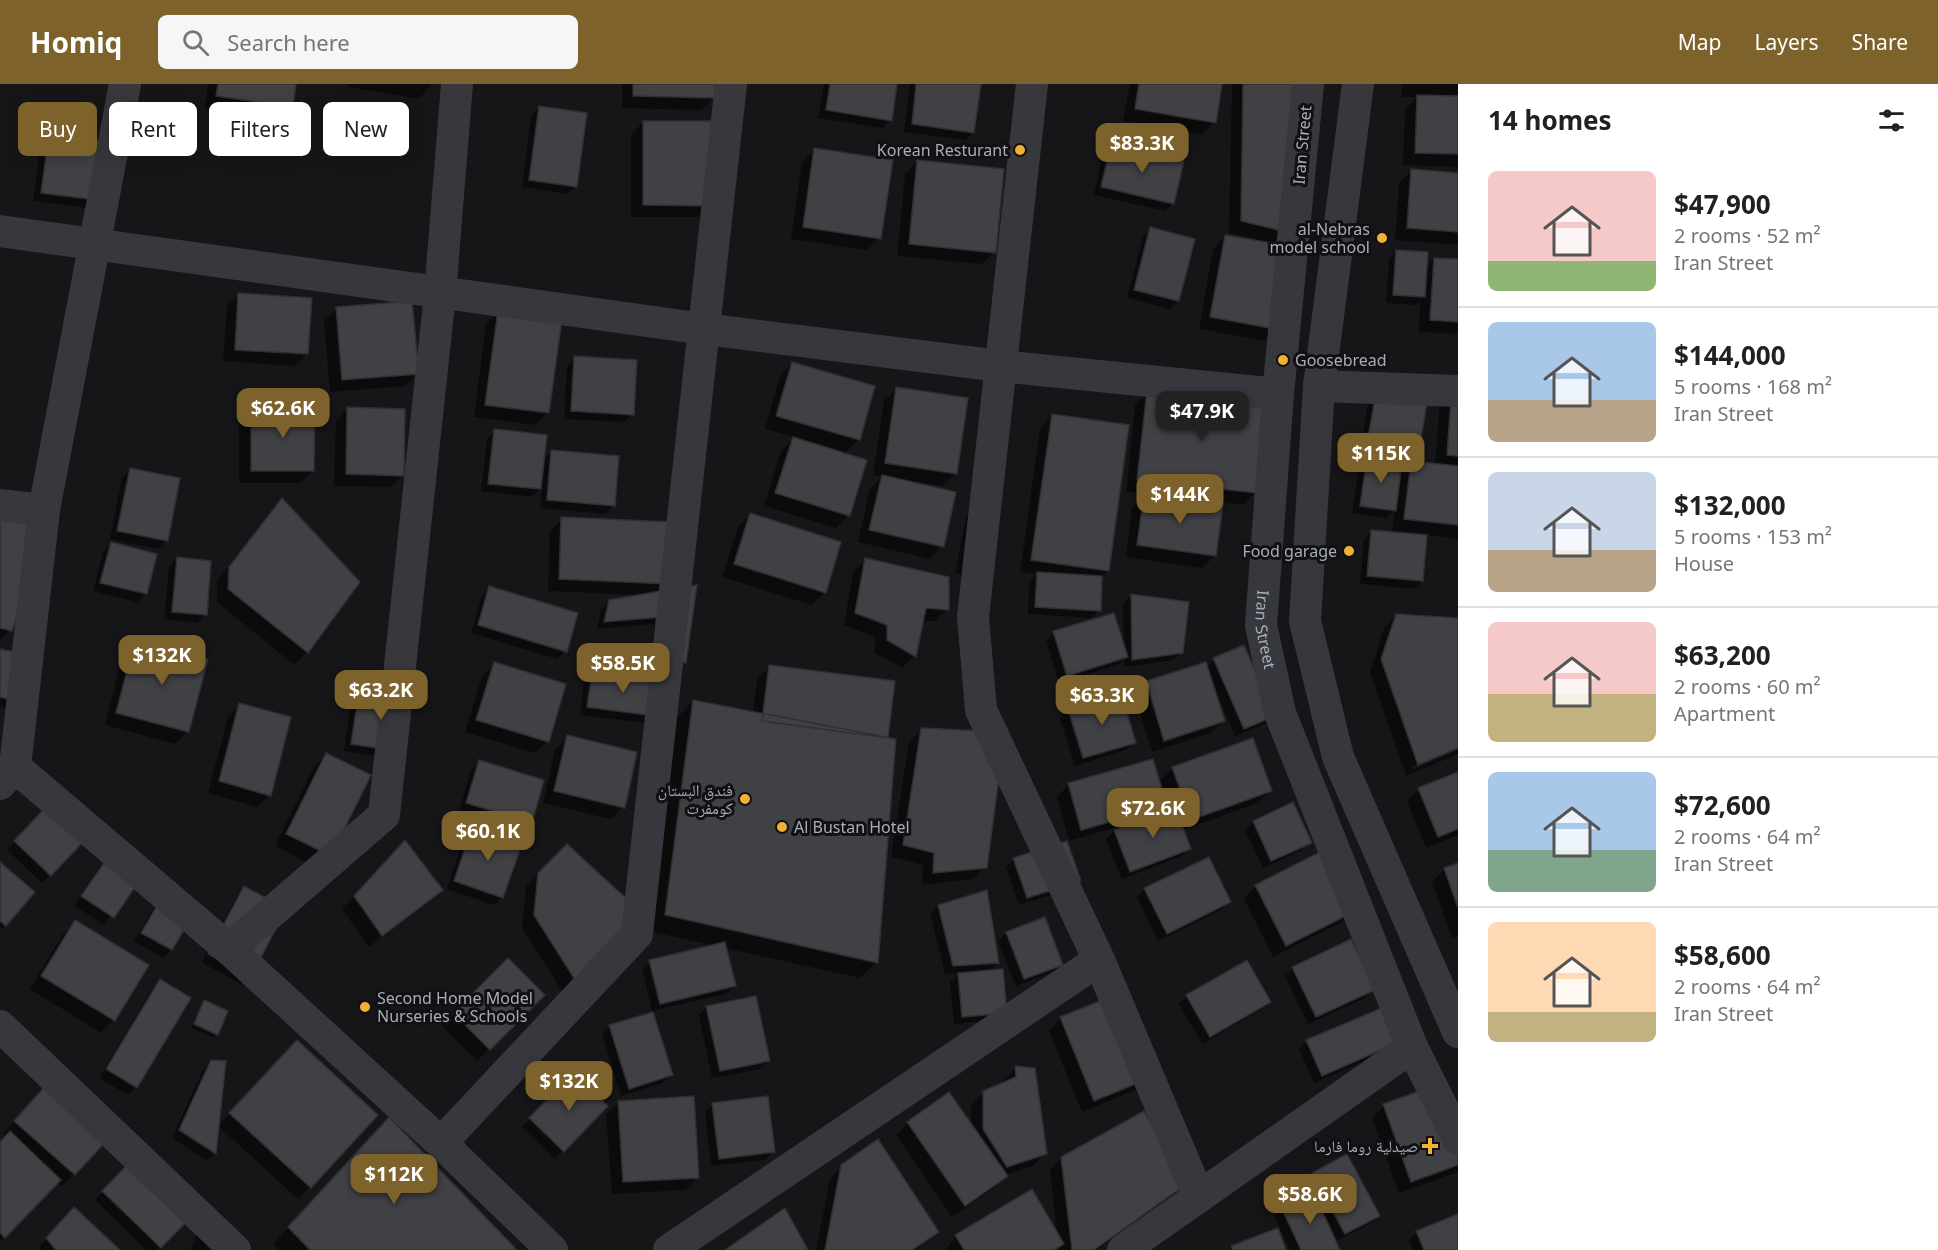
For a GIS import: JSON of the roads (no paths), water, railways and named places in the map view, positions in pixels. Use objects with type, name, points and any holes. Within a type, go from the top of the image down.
[{"type":"street","points":[[125,84],[44,510],[8,775],[229,949],[441,1143],[552,1250]]},
{"type":"street","points":[[229,949],[384,815],[440,294],[457,84]]},
{"type":"street","points":[[441,1143],[637,934],[731,84]]},
{"type":"street","points":[[1032,84],[973,617],[981,710],[1099,960],[1199,1197]]},
{"type":"street","name":"Iran Street","points":[[1308,84],[1278,394],[1261,625],[1280,713],[1412,1047],[1458,1139]]},
{"type":"street","points":[[1358,84],[1319,386],[1305,621],[1338,757],[1458,1032]]},
{"type":"street","points":[[0,231],[704,329],[1000,366],[1278,394]]},
{"type":"street","points":[[1319,386],[1458,391]]},
{"type":"street","points":[[0,505],[44,510]]},
{"type":"street","points":[[669,1250],[1099,960]]},
{"type":"street","points":[[0,1026],[235,1250]]},
{"type":"street","points":[[1123,1250],[1412,1047]]},
{"type":"place","name":"Korean Resturant","points":[[1020,150]]},
{"type":"place","name":"al-Nebras model school","points":[[1382,238]]},
{"type":"place","name":"Goosebread","points":[[1283,360]]},
{"type":"place","name":"Food garage","points":[[1349,551]]},
{"type":"place","name":"فندق البستان كومفرت","points":[[745,799]]},
{"type":"place","name":"Al Bustan Hotel","points":[[782,827]]},
{"type":"place","name":"Second Home Model Nurseries & Schools","points":[[365,1007]]},
{"type":"place","name":"صيدلية روما فارما","points":[[1430,1146]]}]
